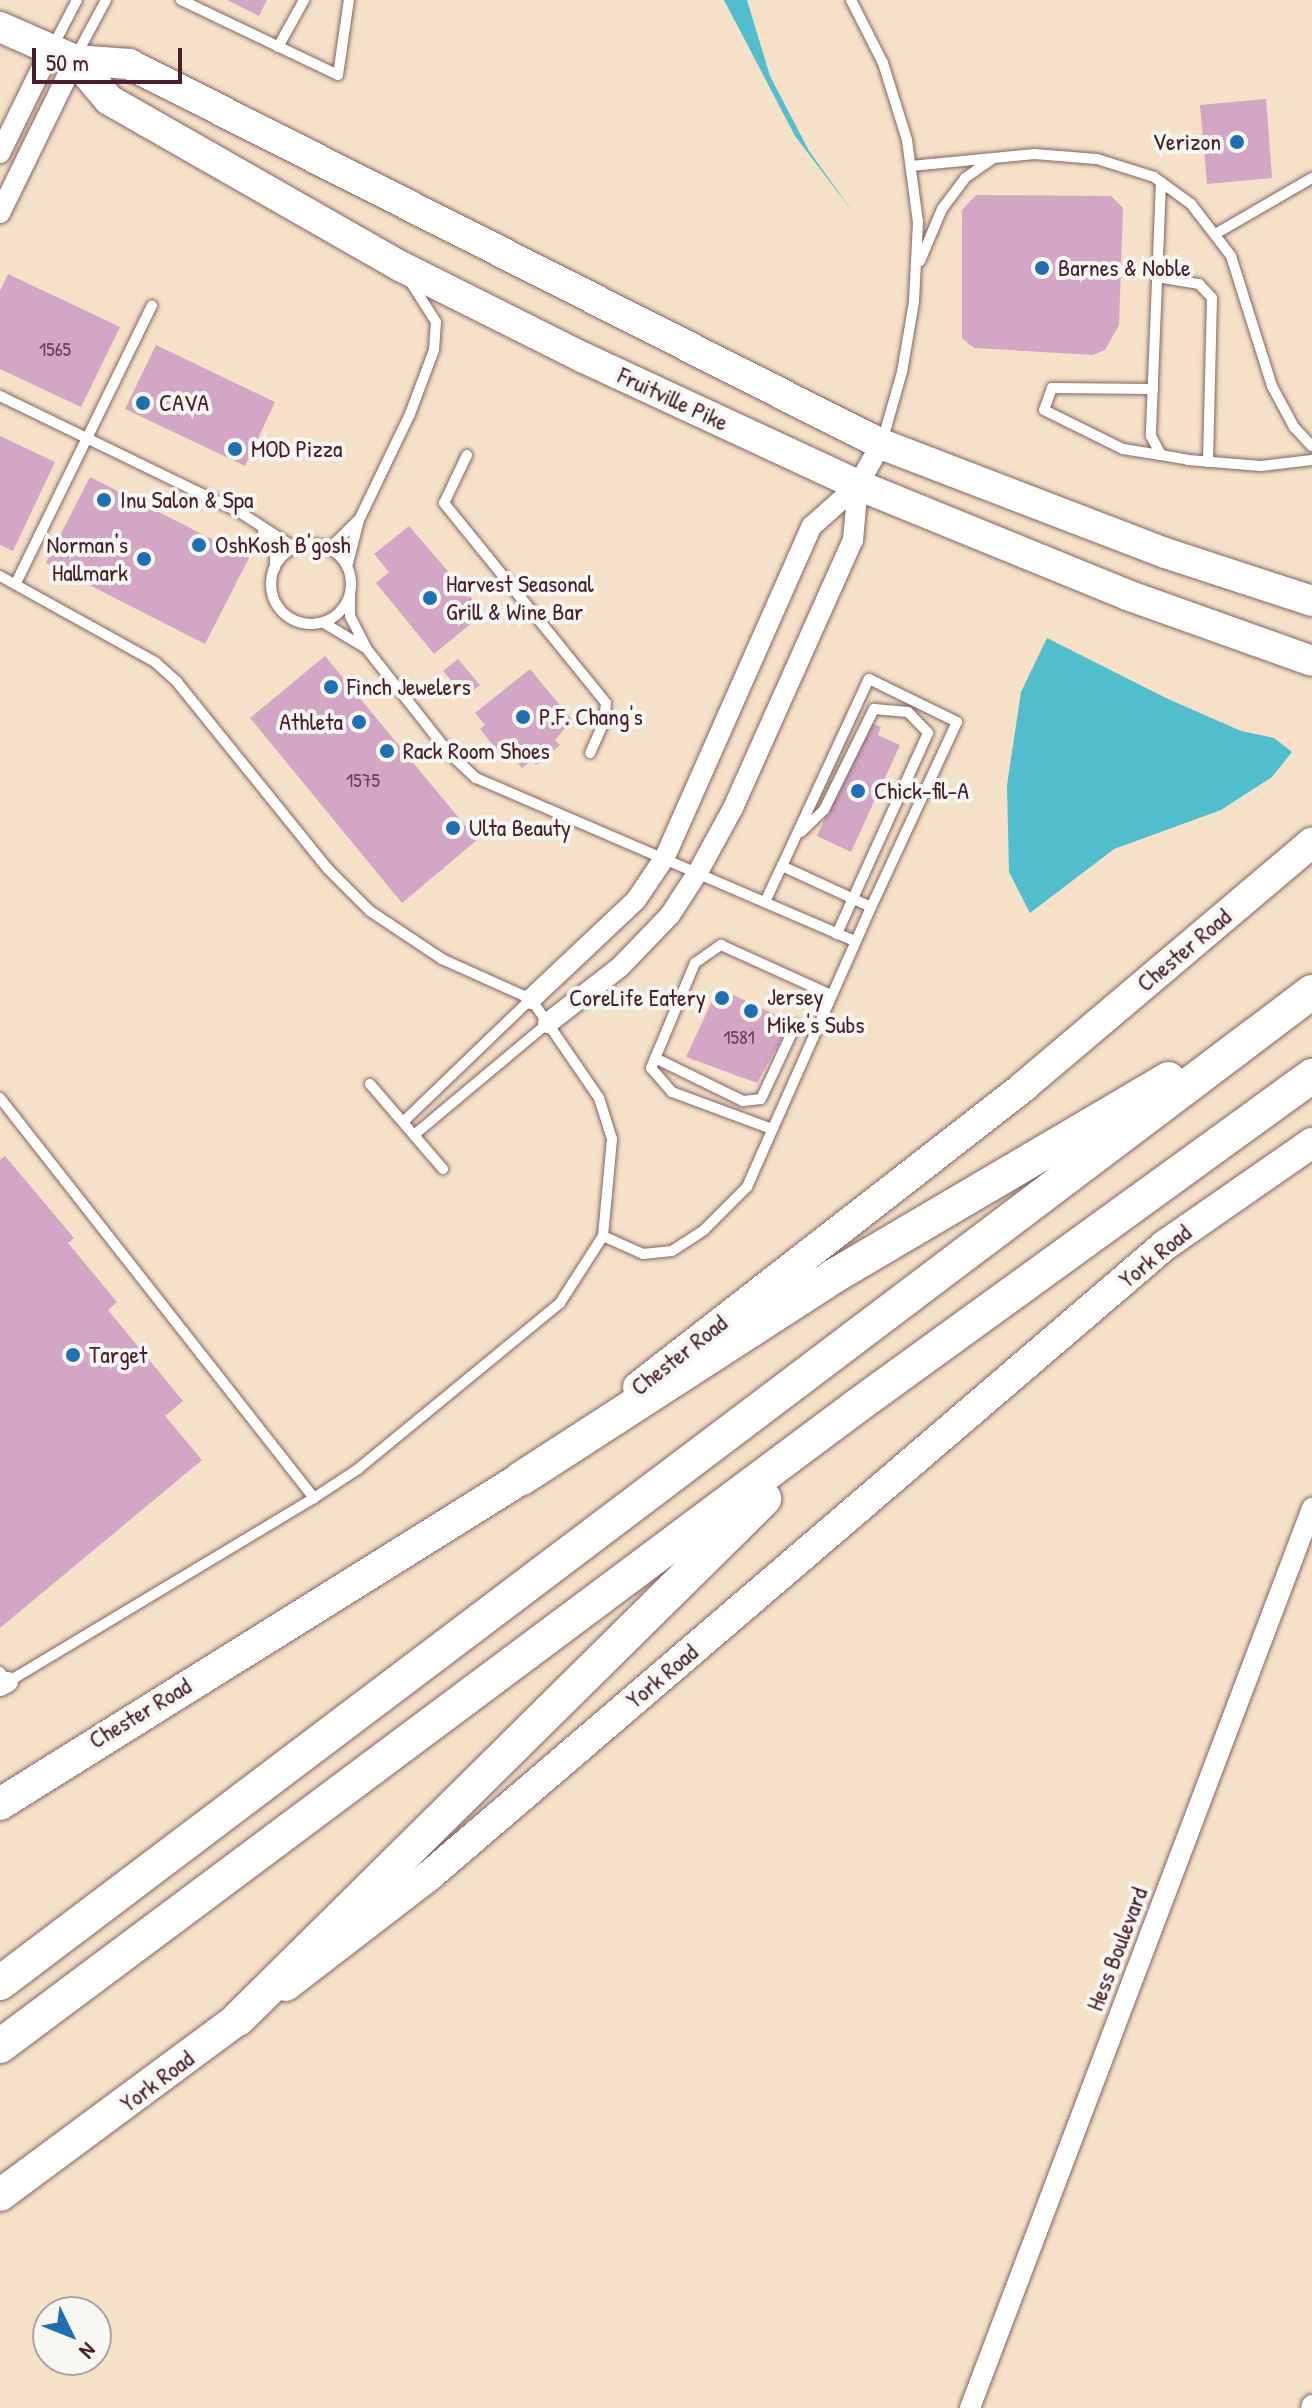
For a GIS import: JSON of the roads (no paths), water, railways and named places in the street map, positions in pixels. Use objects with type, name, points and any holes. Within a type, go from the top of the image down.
[{"type":"highway","points":[[0,1983],[1312,992]]},
{"type":"highway","points":[[522,1478],[848,1268],[1089,1123],[1280,1017]]},
{"type":"highway","points":[[0,2046],[854,1408],[1312,1076]]},
{"type":"highway","points":[[238,2019],[854,1408]]},
{"type":"highway","name":"Chester Road","points":[[0,1804],[522,1478]]},
{"type":"highway","name":"York Road","points":[[0,2195],[238,2019]]},
{"type":"main road","name":"Fruitville Pike","points":[[0,27],[63,54],[129,64],[881,444],[1165,553],[1312,601]]},
{"type":"main road","name":"Fruitville Pike","points":[[63,54],[109,100],[400,266],[858,485],[1127,595],[1298,656],[1312,672]]},
{"type":"main road","name":"Chester Road","points":[[522,1478],[1024,1086],[1312,843]]},
{"type":"main road","points":[[1220,920],[1312,864]]},
{"type":"main road","name":"York Road","points":[[238,2019],[360,1934],[1165,1245],[1312,1143]]},
{"type":"street","points":[[0,153],[63,54]]},
{"type":"street","points":[[0,213],[63,54]]},
{"type":"street","points":[[531,999],[636,900],[665,857],[698,793],[812,526],[858,485],[881,444]]},
{"type":"street","points":[[548,1023],[630,956],[670,915],[698,872],[733,808],[853,540],[858,485]]},
{"type":"street","name":"Hess Boulevard","points":[[970,2408],[1312,1508]]},
{"type":"lane","points":[[63,54],[77,0]]},
{"type":"lane","points":[[63,54],[106,0]]},
{"type":"lane","points":[[181,0],[338,75],[349,0]]},
{"type":"lane","points":[[278,47],[304,0]]},
{"type":"lane","points":[[851,0],[883,63],[911,166],[918,267],[902,372],[881,444]]},
{"type":"lane","points":[[911,166],[1034,154],[1097,159],[1161,182],[1217,233],[1245,288],[1272,386],[1294,427],[1312,446]]},
{"type":"lane","points":[[918,267],[942,209],[965,178],[994,158]]},
{"type":"lane","points":[[1217,233],[1312,178]]},
{"type":"lane","points":[[1161,182],[1151,436],[1161,455]]},
{"type":"lane","points":[[400,266],[436,322],[431,362],[359,520],[347,567],[350,616],[366,648],[449,753],[476,778],[854,941]]},
{"type":"lane","points":[[1157,277],[1199,284],[1212,298],[1208,462]]},
{"type":"lane","points":[[16,583],[152,305]]},
{"type":"lane","points":[[1153,389],[1052,388],[1044,410],[1123,449],[1208,462],[1261,466],[1312,460]]},
{"type":"lane","points":[[0,396],[260,526],[295,548],[329,549],[347,567]]},
{"type":"lane","points":[[467,455],[444,503],[606,703],[604,722],[590,753]]},
{"type":"lane","points":[[329,549],[359,520]]},
{"type":"lane","points":[[260,526],[275,554],[272,594],[277,606],[296,622],[333,624],[366,648]]},
{"type":"lane","points":[[274,568],[295,548]]},
{"type":"lane","points":[[0,576],[155,662],[177,682],[328,869],[370,911],[442,959],[531,999],[599,1098],[612,1139],[603,1236],[560,1303],[358,1469],[314,1498],[3,1680]]},
{"type":"lane","points":[[322,623],[340,612],[350,594]]},
{"type":"lane","points":[[603,1236],[643,1254],[672,1251],[704,1230],[747,1187],[854,941],[957,722],[869,679],[765,902]]},
{"type":"lane","points":[[797,836],[824,810],[874,709],[908,712],[928,733],[837,934]]},
{"type":"lane","points":[[782,866],[871,907]]},
{"type":"lane","points":[[772,1129],[672,1092],[651,1068],[695,963],[721,945],[831,995]]},
{"type":"lane","points":[[403,1122],[531,999]]},
{"type":"lane","points":[[414,1135],[548,1023]]},
{"type":"lane","points":[[655,1058],[743,1101],[761,1099],[795,1026],[816,1029]]},
{"type":"lane","points":[[370,1084],[443,1169]]},
{"type":"lane","points":[[0,1098],[314,1498]]},
{"type":"water","points":[[724,0],[747,0],[770,76],[809,151],[853,212],[795,136]]},
{"type":"water","points":[[1047,638],[1166,698],[1241,731],[1274,738],[1292,752],[1272,777],[1221,810],[1114,849],[1030,913],[1009,872],[1007,785],[1021,692]]},
{"type":"place","name":"Verizon","points":[[1237,142]]},
{"type":"place","name":"Barnes & Noble","points":[[1042,268]]},
{"type":"place","name":"CAVA","points":[[143,403]]},
{"type":"place","name":"MOD Pizza","points":[[235,449]]},
{"type":"place","name":"Inu Salon & Spa","points":[[104,500]]},
{"type":"place","name":"OshKosh B'gosh","points":[[199,545]]},
{"type":"place","name":"Norman's Hallmark","points":[[144,559]]},
{"type":"place","name":"Harvest Seasonal Grill & Wine Bar","points":[[430,598]]},
{"type":"place","name":"Finch Jewelers","points":[[331,687]]},
{"type":"place","name":"P.F. Chang's","points":[[523,717]]},
{"type":"place","name":"Athleta","points":[[359,722]]},
{"type":"place","name":"Rack Room Shoes","points":[[387,751]]},
{"type":"place","name":"Chick-fil-A","points":[[858,791]]},
{"type":"place","name":"Ulta Beauty","points":[[453,828]]},
{"type":"place","name":"CoreLife Eatery","points":[[722,998]]},
{"type":"place","name":"Jersey Mike's Subs","points":[[751,1011]]},
{"type":"place","name":"Target","points":[[73,1355]]}]
